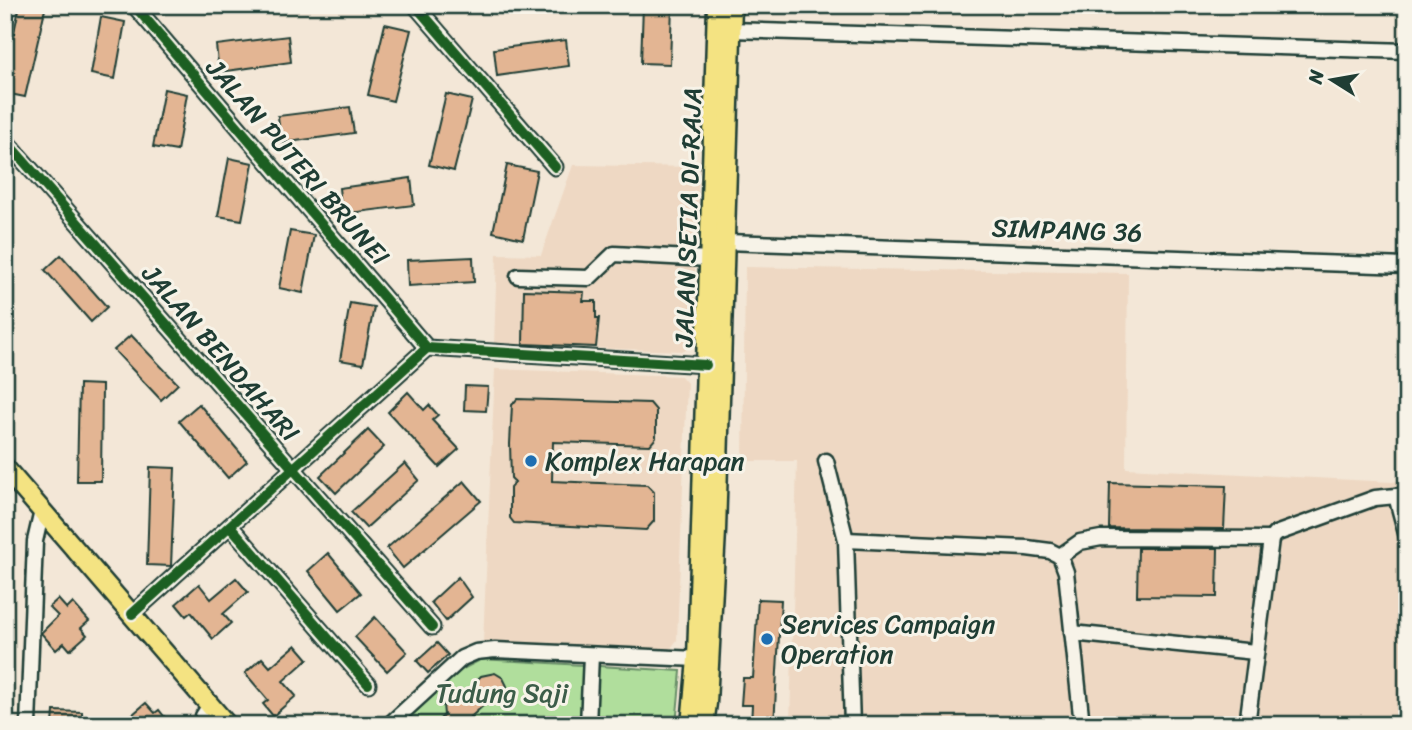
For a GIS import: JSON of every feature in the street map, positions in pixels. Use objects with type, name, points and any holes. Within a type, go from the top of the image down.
[{"type":"main road","name":"JALAN SETIA DI-RAJA","points":[[691,725],[697,659],[717,5]]},
{"type":"main road","name":"JALAN SETIA DI-RAJA","points":[[704,725],[716,544],[732,5]]},
{"type":"main road","points":[[5,468],[228,725]]},
{"type":"street","name":"JALAN PUTERI BRUNEI","points":[[134,5],[427,348]]},
{"type":"street","points":[[415,5],[555,167]]},
{"type":"street","points":[[731,30],[1407,51]]},
{"type":"street","name":"JALAN BENDAHARI","points":[[5,140],[432,627]]},
{"type":"street","name":"SIMPANG 36","points":[[726,242],[1407,266]]},
{"type":"street","points":[[518,276],[589,278],[614,254],[709,259]]},
{"type":"street","points":[[132,614],[427,348],[706,365]]},
{"type":"street","points":[[826,461],[846,540],[852,725]]},
{"type":"street","points":[[1247,725],[1271,539],[1275,534],[1375,498],[1401,495],[1407,537]]},
{"type":"street","points":[[28,725],[35,541],[42,511]]},
{"type":"street","points":[[230,526],[368,684]]},
{"type":"street","points":[[1060,556],[1080,542],[1101,538],[1271,539]]},
{"type":"street","points":[[846,540],[1027,548],[1050,551],[1060,556],[1066,572],[1082,725]]},
{"type":"street","points":[[1072,633],[1255,652]]},
{"type":"street","points":[[389,725],[461,658],[476,652],[495,650],[697,659]]},
{"type":"street","points":[[588,725],[591,655]]},
{"type":"street","points":[[202,725],[203,716],[210,705]]},
{"type":"shaded area","points":[[573,165],[699,167],[692,342],[689,348],[684,351],[494,345],[497,254],[541,255]]},
{"type":"shaded area","points":[[745,267],[1128,273],[1126,468],[1392,482],[1407,479],[1407,725],[790,725],[797,461],[743,461]]},
{"type":"shaded area","points":[[495,369],[681,376],[687,383],[677,640],[669,651],[483,642]]},
{"type":"green space","name":"Tudung Saji","points":[[482,659],[681,671],[676,725],[400,725],[457,672]]},
{"type":"building","points":[[20,5],[46,5],[25,97],[5,93],[5,72]]},
{"type":"building","points":[[643,5],[672,5],[670,64],[641,63]]},
{"type":"building","points":[[101,17],[125,22],[115,79],[91,74]]},
{"type":"building","points":[[385,24],[411,30],[393,101],[368,95]]},
{"type":"building","points":[[288,36],[291,62],[219,72],[216,45]]},
{"type":"building","points":[[566,40],[569,66],[497,76],[494,49]]},
{"type":"building","points":[[164,89],[187,94],[177,151],[153,147]]},
{"type":"building","points":[[446,94],[472,100],[454,171],[429,165]]},
{"type":"building","points":[[350,107],[354,133],[281,143],[278,116]]},
{"type":"building","points":[[229,158],[253,163],[242,220],[218,216]]},
{"type":"building","points":[[507,165],[537,171],[523,239],[493,232]]},
{"type":"building","points":[[411,178],[414,205],[342,214],[339,188]]},
{"type":"building","points":[[290,231],[314,235],[303,293],[279,288]]},
{"type":"building","points":[[61,255],[107,307],[91,322],[45,270]]},
{"type":"building","points":[[473,257],[474,282],[408,286],[407,260]]},
{"type":"building","points":[[524,290],[584,292],[583,301],[596,301],[596,318],[599,318],[596,347],[523,344]]},
{"type":"building","points":[[350,303],[374,307],[363,364],[340,360]]},
{"type":"building","points":[[131,335],[178,384],[161,400],[114,350]]},
{"type":"building","points":[[79,384],[102,385],[101,481],[77,481]]},
{"type":"building","points":[[465,386],[488,387],[486,411],[464,410]]},
{"type":"building","points":[[408,392],[424,410],[429,405],[438,415],[432,420],[459,449],[439,467],[388,412]]},
{"type":"building","name":"Komplex Harapan","points":[[517,399],[650,403],[656,410],[656,438],[650,445],[553,442],[552,481],[647,485],[654,492],[654,521],[646,530],[514,523],[510,518],[510,488],[515,482],[511,478],[510,444],[512,405]]},
{"type":"building","points":[[199,404],[247,461],[228,478],[179,421]]},
{"type":"building","points":[[368,430],[384,447],[336,493],[320,476]]},
{"type":"building","points":[[405,463],[419,480],[366,528],[351,512]]},
{"type":"building","points":[[150,467],[175,468],[171,566],[147,565]]},
{"type":"building","points":[[464,481],[481,501],[403,568],[387,548]]},
{"type":"building","points":[[1110,483],[1226,486],[1224,529],[1109,528]]},
{"type":"building","points":[[1138,548],[1218,548],[1217,597],[1137,596]]},
{"type":"building","points":[[328,553],[361,593],[340,610],[308,571]]},
{"type":"building","points":[[458,577],[472,597],[446,621],[431,602]]},
{"type":"building","points":[[236,578],[248,592],[223,614],[231,623],[213,639],[191,612],[186,616],[176,604],[199,584],[211,599]]},
{"type":"building","points":[[58,599],[67,609],[73,603],[89,621],[81,628],[87,635],[70,650],[64,643],[56,650],[41,633],[58,616],[49,607]]},
{"type":"building","name":"Services Campaign Operation","points":[[758,599],[781,600],[774,725],[751,725],[752,705],[741,705],[743,678],[753,678]]},
{"type":"building","points":[[375,617],[407,652],[387,671],[355,637]]},
{"type":"building","points":[[437,643],[448,655],[428,673],[417,661]]},
{"type":"building","points":[[296,645],[308,659],[283,681],[296,696],[273,716],[263,704],[268,700],[245,673],[262,658],[270,667]]},
{"type":"building","points":[[495,673],[503,678],[507,686],[504,698],[499,704],[485,704],[462,725],[434,725],[444,715],[443,704],[447,701],[458,703],[474,690],[475,682],[481,676]]},
{"type":"building","points":[[146,703],[155,713],[159,710],[167,720],[164,725],[120,725]]},
{"type":"building","points":[[54,711],[82,712],[82,725],[53,725]]},
{"type":"cycle path","points":[[134,5],[427,348]]},
{"type":"cycle path","points":[[415,5],[555,167]]},
{"type":"cycle path","points":[[5,140],[432,627]]},
{"type":"cycle path","points":[[132,614],[427,348],[706,365]]},
{"type":"cycle path","points":[[230,526],[368,684]]},
{"type":"place","name":"Komplex Harapan","points":[[531,461]]},
{"type":"place","name":"Services Campaign Operation","points":[[767,639]]}]
